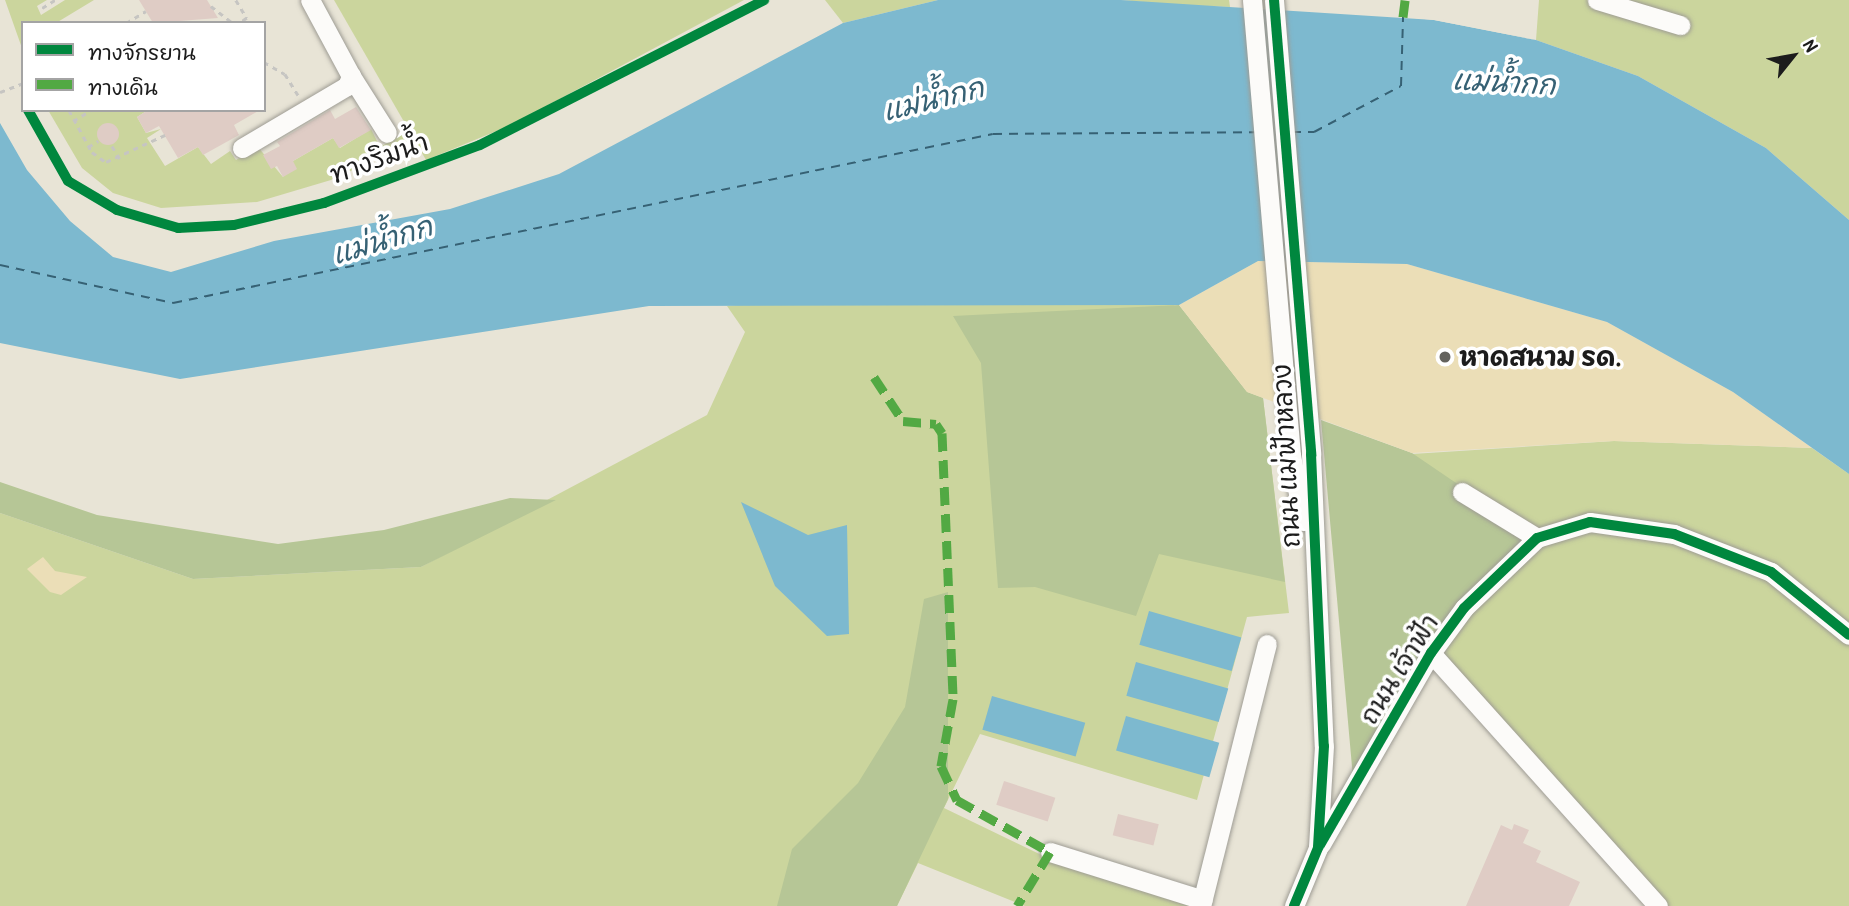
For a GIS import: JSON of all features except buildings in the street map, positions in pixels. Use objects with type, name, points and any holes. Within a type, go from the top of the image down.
[{"type":"street","points":[[310,0],[351,76],[387,134]]},
{"type":"street","name":"ถนน แม่ฟ้าหลวง","points":[[1252,0],[1316,590],[1324,746],[1318,848],[1294,906]]},
{"type":"street","name":"ถนน แม่ฟ้าหลวง","points":[[1274,0],[1301,455]]},
{"type":"street","points":[[1597,0],[1680,25]]},
{"type":"street","points":[[242,148],[342,90],[351,76]]},
{"type":"street","points":[[1462,492],[1537,538]]},
{"type":"street","name":"ถนน เจ้าฟ้า","points":[[1318,848],[1431,653],[1472,599],[1537,538],[1590,522],[1674,534],[1771,572],[1849,635]]},
{"type":"street","points":[[1050,852],[1202,903],[1267,645]]},
{"type":"street","points":[[1431,653],[1658,906]]},
{"type":"path","points":[[41,8],[55,0]]},
{"type":"path","points":[[236,0],[247,18],[243,21]]},
{"type":"path","points":[[211,6],[230,21]]},
{"type":"path","points":[[128,21],[146,11]]},
{"type":"path","points":[[266,62],[285,74],[301,99]]},
{"type":"path","points":[[0,92],[18,81]]},
{"type":"path","points":[[70,112],[88,147],[106,162],[120,159],[165,135]]},
{"type":"path","points":[[72,121],[88,112]]},
{"type":"path","points":[[88,147],[98,141]]},
{"type":"path","points":[[111,146],[120,159]]},
{"type":"green space","points":[[5,0],[47,0],[37,6],[41,15],[65,0],[94,0],[59,21],[21,21],[21,45]]},
{"type":"green space","points":[[334,0],[744,0],[511,125],[426,160]]},
{"type":"green space","points":[[825,0],[938,0],[843,23]]},
{"type":"green space","points":[[1121,0],[1229,0],[1230,7],[1178,5]]},
{"type":"green space","points":[[1539,0],[1849,0],[1849,220],[1766,148],[1638,76],[1536,40]]},
{"type":"green space","points":[[49,112],[145,112],[137,117],[146,133],[161,129],[147,138],[165,166],[198,147],[211,164],[230,151],[236,160],[258,147],[283,177],[293,161],[333,138],[340,148],[371,129],[380,147],[405,133],[410,143],[331,180],[257,202],[161,208],[113,193],[82,168]]},
{"type":"green space","points":[[1258,261],[1160,313],[1185,313],[1247,392],[1263,398],[1289,613],[1247,617],[1197,800],[980,734],[944,808],[1054,861],[1192,906],[1025,906],[918,863],[897,906],[0,906],[0,513],[193,579],[421,567],[707,415],[745,332],[727,306]]},
{"type":"green space","points":[[1179,305],[1247,392],[1263,398],[1285,582],[1159,554],[1136,616],[1035,587],[998,588],[981,363],[953,316]]},
{"type":"green space","points":[[1321,420],[1412,453],[1537,538],[1464,608],[1354,789]]},
{"type":"green space","points":[[1614,441],[1812,448],[1849,474],[1849,906],[1658,906],[1431,653],[1462,492],[1412,454]]},
{"type":"green space","points":[[0,482],[97,515],[278,544],[384,530],[510,498],[556,500],[421,567],[193,579],[0,513]]},
{"type":"green space","points":[[948,592],[948,799],[897,906],[777,906],[792,849],[858,783],[905,707],[924,599]]},
{"type":"sand","name":"หาดสนาม รด.","points":[[1258,261],[1407,264],[1607,322],[1733,392],[1812,448],[1614,441],[1412,453],[1247,392],[1179,305]]},
{"type":"sand","points":[[43,557],[55,571],[87,577],[61,595],[50,592],[27,569]]},
{"type":"water","name":"แม่น้ำกก","points":[[938,0],[1121,0],[1434,20],[1536,40],[1638,76],[1766,148],[1849,220],[1849,474],[1733,392],[1607,322],[1407,264],[1258,261],[1179,305],[649,306],[180,379],[0,343],[0,123],[27,170],[70,221],[113,257],[171,272],[274,241],[450,209],[559,174],[843,23]]},
{"type":"water","points":[[741,502],[808,535],[847,525],[849,634],[827,636],[775,586]]},
{"type":"water","points":[[1149,611],[1241,637],[1232,671],[1139,645]]},
{"type":"water","points":[[1136,662],[1228,688],[1219,722],[1126,696]]},
{"type":"water","points":[[992,696],[1085,723],[1076,756],[982,730]]},
{"type":"water","points":[[1126,716],[1219,743],[1209,777],[1116,751]]},
{"type":"pier","points":[[1289,5],[1434,17],[1536,40],[1434,20]]},
{"type":"ferry route","points":[[1292,132],[1314,132],[1401,86],[1403,17]]},
{"type":"ferry route","points":[[0,265],[173,303],[993,134],[1255,132]]},
{"type":"marked path","points":[[1403,17],[1405,0]]},
{"type":"marked path","points":[[874,377],[903,421],[936,424],[942,433],[953,699],[941,766],[957,800],[1050,852],[1017,906]]},
{"type":"cycle path","name":"ทางริมน้ำ","points":[[29,112],[68,181],[117,210],[178,228],[234,225],[324,203],[480,145],[764,0]]},
{"type":"cycle path","points":[[1274,0],[1311,454],[1324,746],[1318,848],[1294,906]]},
{"type":"cycle path","points":[[1320,845],[1431,653],[1464,608],[1537,538],[1590,522],[1674,534],[1771,572],[1849,635]]},
{"type":"place","name":"หาดสนาม รด.","points":[[1445,357]]}]
